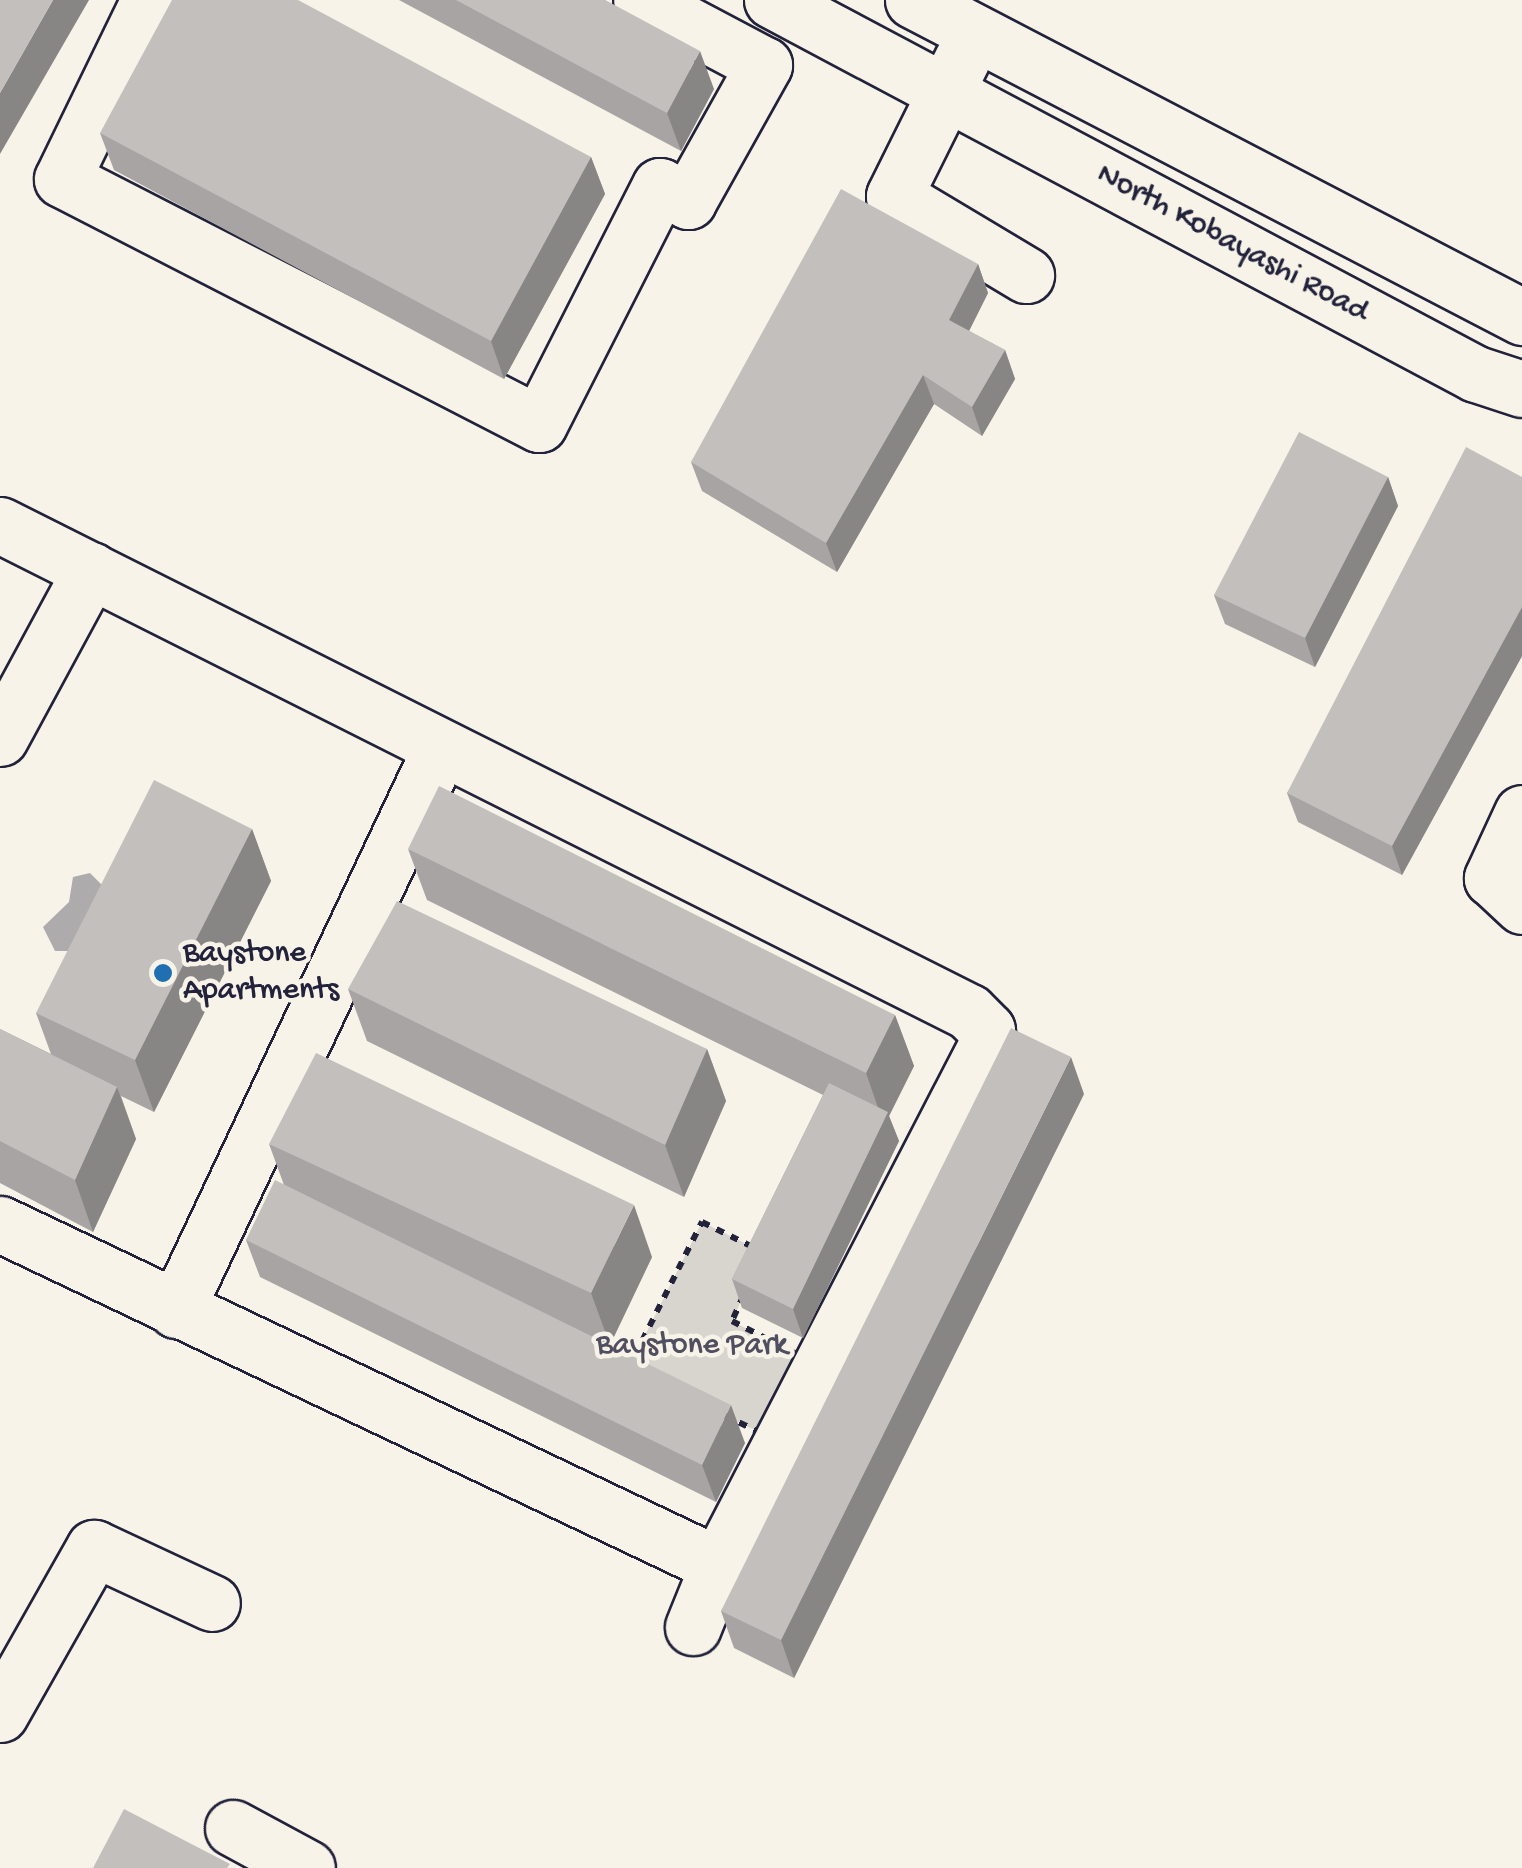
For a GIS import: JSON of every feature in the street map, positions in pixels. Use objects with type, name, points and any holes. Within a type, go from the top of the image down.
[{"type":"street","points":[[149,0],[62,179],[539,424],[660,186],[688,201],[764,65],[641,0]]},
{"type":"street","name":"North Kobayashi Road","points":[[772,0],[1476,374],[1522,389]]},
{"type":"street","name":"North Kobayashi Road","points":[[914,0],[986,16],[1522,317]]},
{"type":"street","points":[[986,16],[944,91],[894,196],[1026,275]]},
{"type":"street","points":[[0,525],[969,1012],[987,1030],[988,1042],[718,1565],[693,1627]]},
{"type":"street","points":[[0,738],[91,570]]},
{"type":"street","points":[[176,1310],[441,747]]},
{"type":"street","points":[[1522,813],[1492,878],[1522,906]]},
{"type":"street","points":[[0,1224],[718,1565]]},
{"type":"street","points":[[0,1714],[94,1548],[212,1604]]},
{"type":"street","points":[[233,1828],[308,1868]]},
{"type":"path","points":[[702,1222],[763,1252],[732,1322],[800,1356],[762,1433],[628,1369],[702,1222]]},
{"type":"green space","name":"Baystone Park","points":[[702,1222],[763,1252],[732,1321],[800,1356],[761,1433],[628,1369]]},
{"type":"shaded area","points":[[90,873],[105,888],[79,951],[55,951],[43,927],[69,902],[73,877]]},
{"type":"building","points":[[0,0],[53,0],[0,93]]},
{"type":"building","points":[[172,0],[298,0],[591,157],[491,341],[100,133]]},
{"type":"building","points":[[456,0],[605,0],[700,51],[667,113]]},
{"type":"building","points":[[841,189],[978,264],[949,320],[1005,350],[972,407],[923,375],[826,543],[691,462]]},
{"type":"building","points":[[1299,432],[1388,477],[1305,638],[1214,595]]},
{"type":"building","points":[[1466,447],[1522,477],[1522,607],[1392,846],[1287,793]]},
{"type":"building","points":[[154,780],[252,829],[135,1060],[36,1013]]},
{"type":"building","points":[[439,786],[895,1015],[866,1073],[408,849]]},
{"type":"building","points":[[397,901],[707,1049],[665,1145],[348,989]]},
{"type":"building","points":[[1011,1028],[1071,1057],[781,1640],[721,1611]]},
{"type":"building","points":[[0,1029],[117,1087],[75,1180],[0,1141]]},
{"type":"building","points":[[316,1053],[634,1205],[591,1293],[269,1144]]},
{"type":"building","points":[[829,1083],[888,1112],[793,1309],[732,1279]]},
{"type":"building","points":[[275,1180],[731,1405],[702,1465],[246,1240]]},
{"type":"building","points":[[124,1809],[230,1864],[227,1868],[93,1868]]},
{"type":"place","name":"Baystone Apartments","points":[[163,973]]}]
